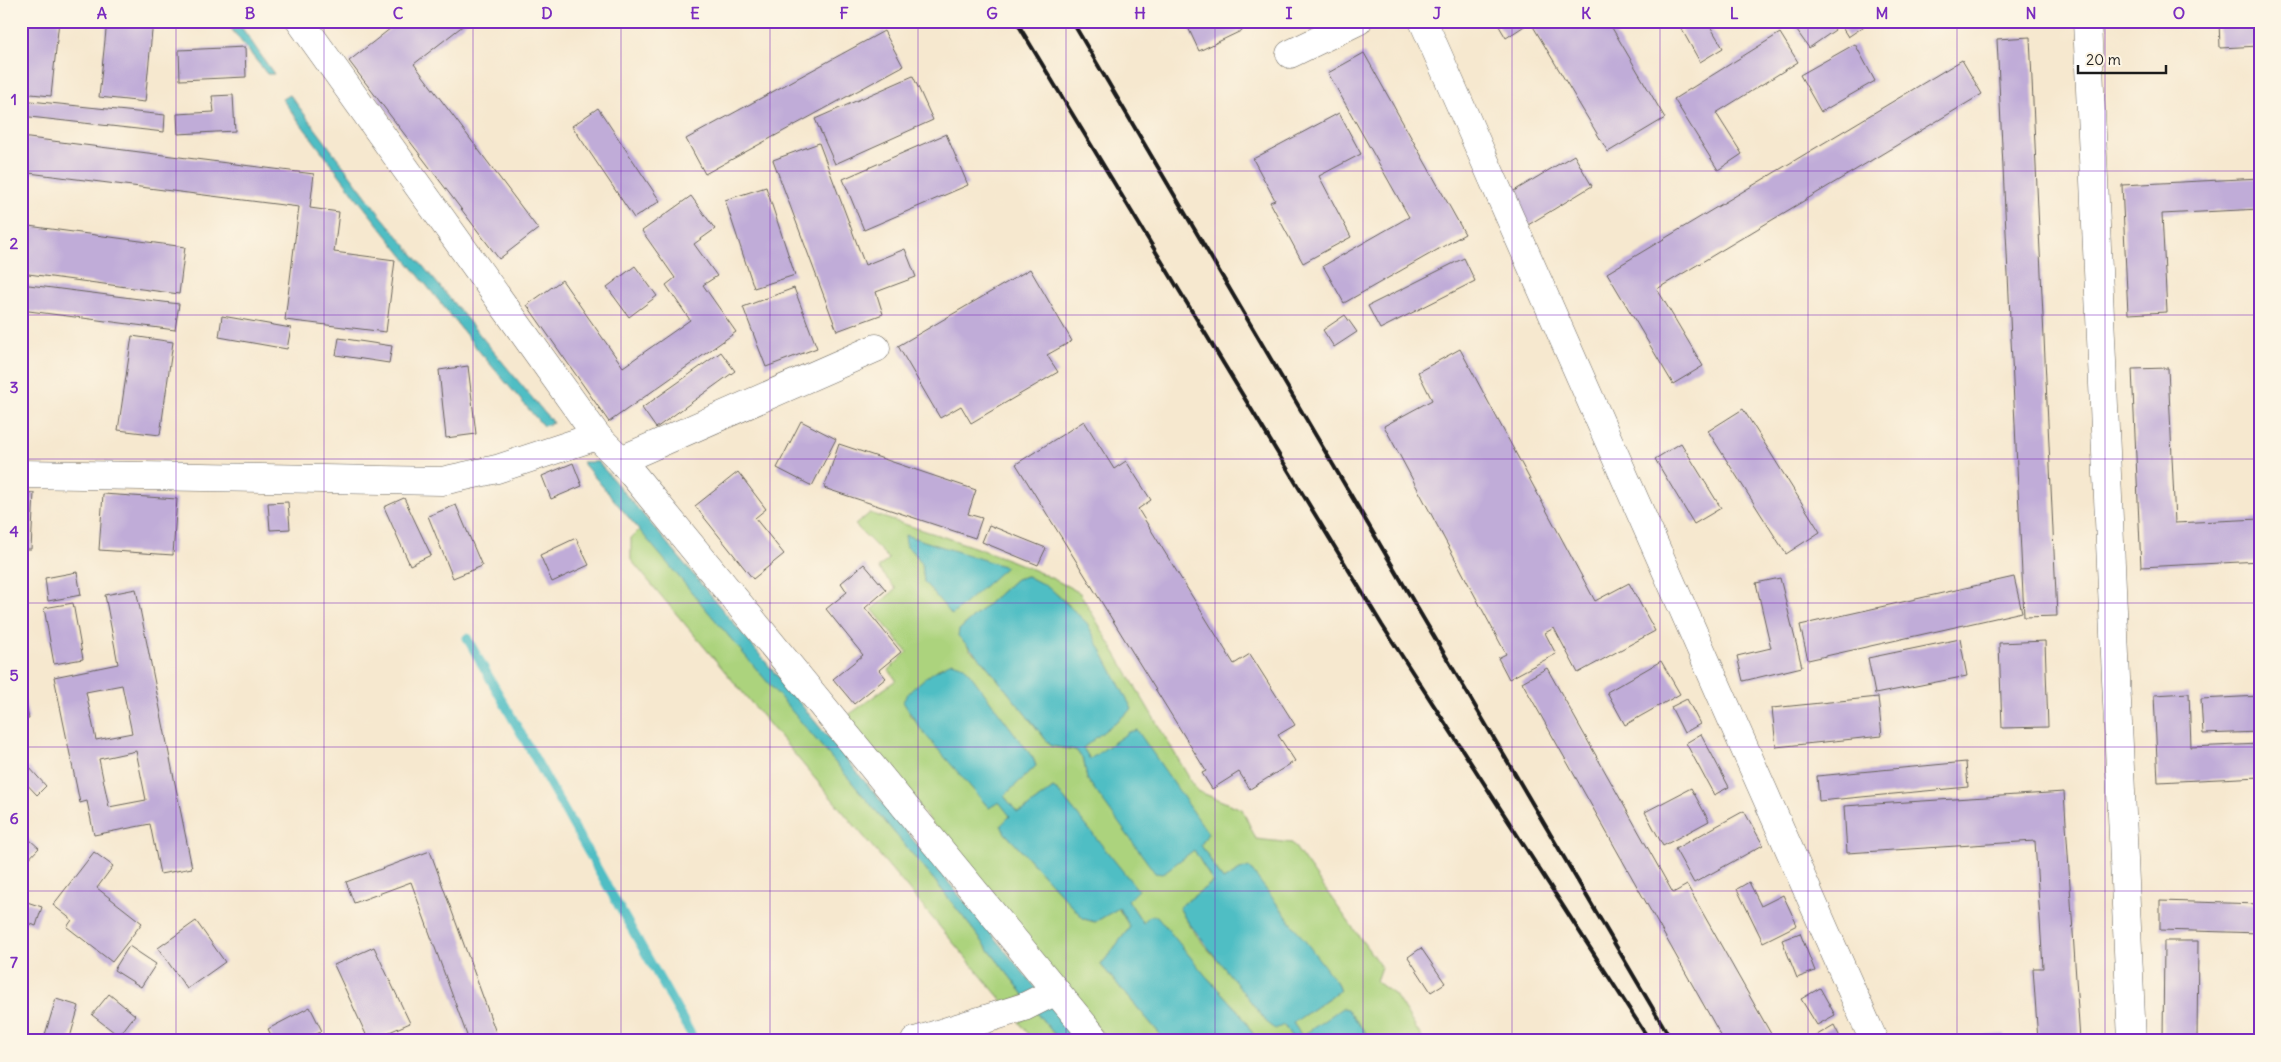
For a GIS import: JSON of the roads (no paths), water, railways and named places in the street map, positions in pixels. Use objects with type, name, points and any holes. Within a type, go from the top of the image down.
[{"type":"street","points":[[300,21],[597,436],[621,460],[1098,1041]]},
{"type":"street","points":[[1290,54],[1358,21]]},
{"type":"street","points":[[2087,21],[2132,1041]]},
{"type":"street","points":[[1431,24],[1874,1041]]},
{"type":"street","points":[[621,460],[876,348]]},
{"type":"street","points":[[21,474],[442,481],[497,469],[597,436]]},
{"type":"street","points":[[915,1041],[1024,1007],[1056,991]]},
{"type":"water","points":[[225,21],[237,21],[274,74],[267,74]]},
{"type":"water","points":[[290,95],[378,212],[553,423],[543,426],[479,351],[360,202],[282,99]]},
{"type":"water","points":[[582,462],[598,462],[1036,988],[1025,996],[935,881]]},
{"type":"water","points":[[905,535],[1006,567],[952,615],[924,582],[922,565],[916,555],[906,546]]},
{"type":"water","points":[[1027,576],[1050,588],[1087,623],[1132,709],[1083,748],[1090,759],[1129,732],[1137,730],[1208,833],[1201,845],[1223,880],[1249,867],[1337,983],[1340,990],[1293,1023],[1302,1036],[1342,1008],[1347,1009],[1372,1041],[1294,1041],[1284,1025],[1275,1029],[1269,1025],[1185,918],[1179,907],[1213,882],[1194,850],[1162,874],[1155,873],[1087,779],[1084,761],[1076,750],[1051,746],[982,660],[958,636],[959,630],[1016,579]]},
{"type":"water","points":[[952,662],[964,666],[1033,758],[1036,766],[1004,796],[1017,812],[1023,811],[1053,788],[1059,792],[1138,890],[1128,900],[1143,923],[1149,916],[1157,916],[1205,975],[1240,1013],[1255,1037],[1253,1041],[1166,1041],[1101,965],[1130,927],[1119,908],[1095,922],[1084,919],[1004,832],[1001,825],[1010,816],[999,802],[989,808],[922,731],[903,702],[917,685]]},
{"type":"water","points":[[1049,1004],[1080,1041],[1060,1041],[1036,1012]]},
{"type":"waterway","points":[[467,638],[695,1041]]},
{"type":"railway","points":[[1016,21],[1382,625],[1650,1041]]},
{"type":"railway","points":[[1072,21],[1672,1041]]}]
